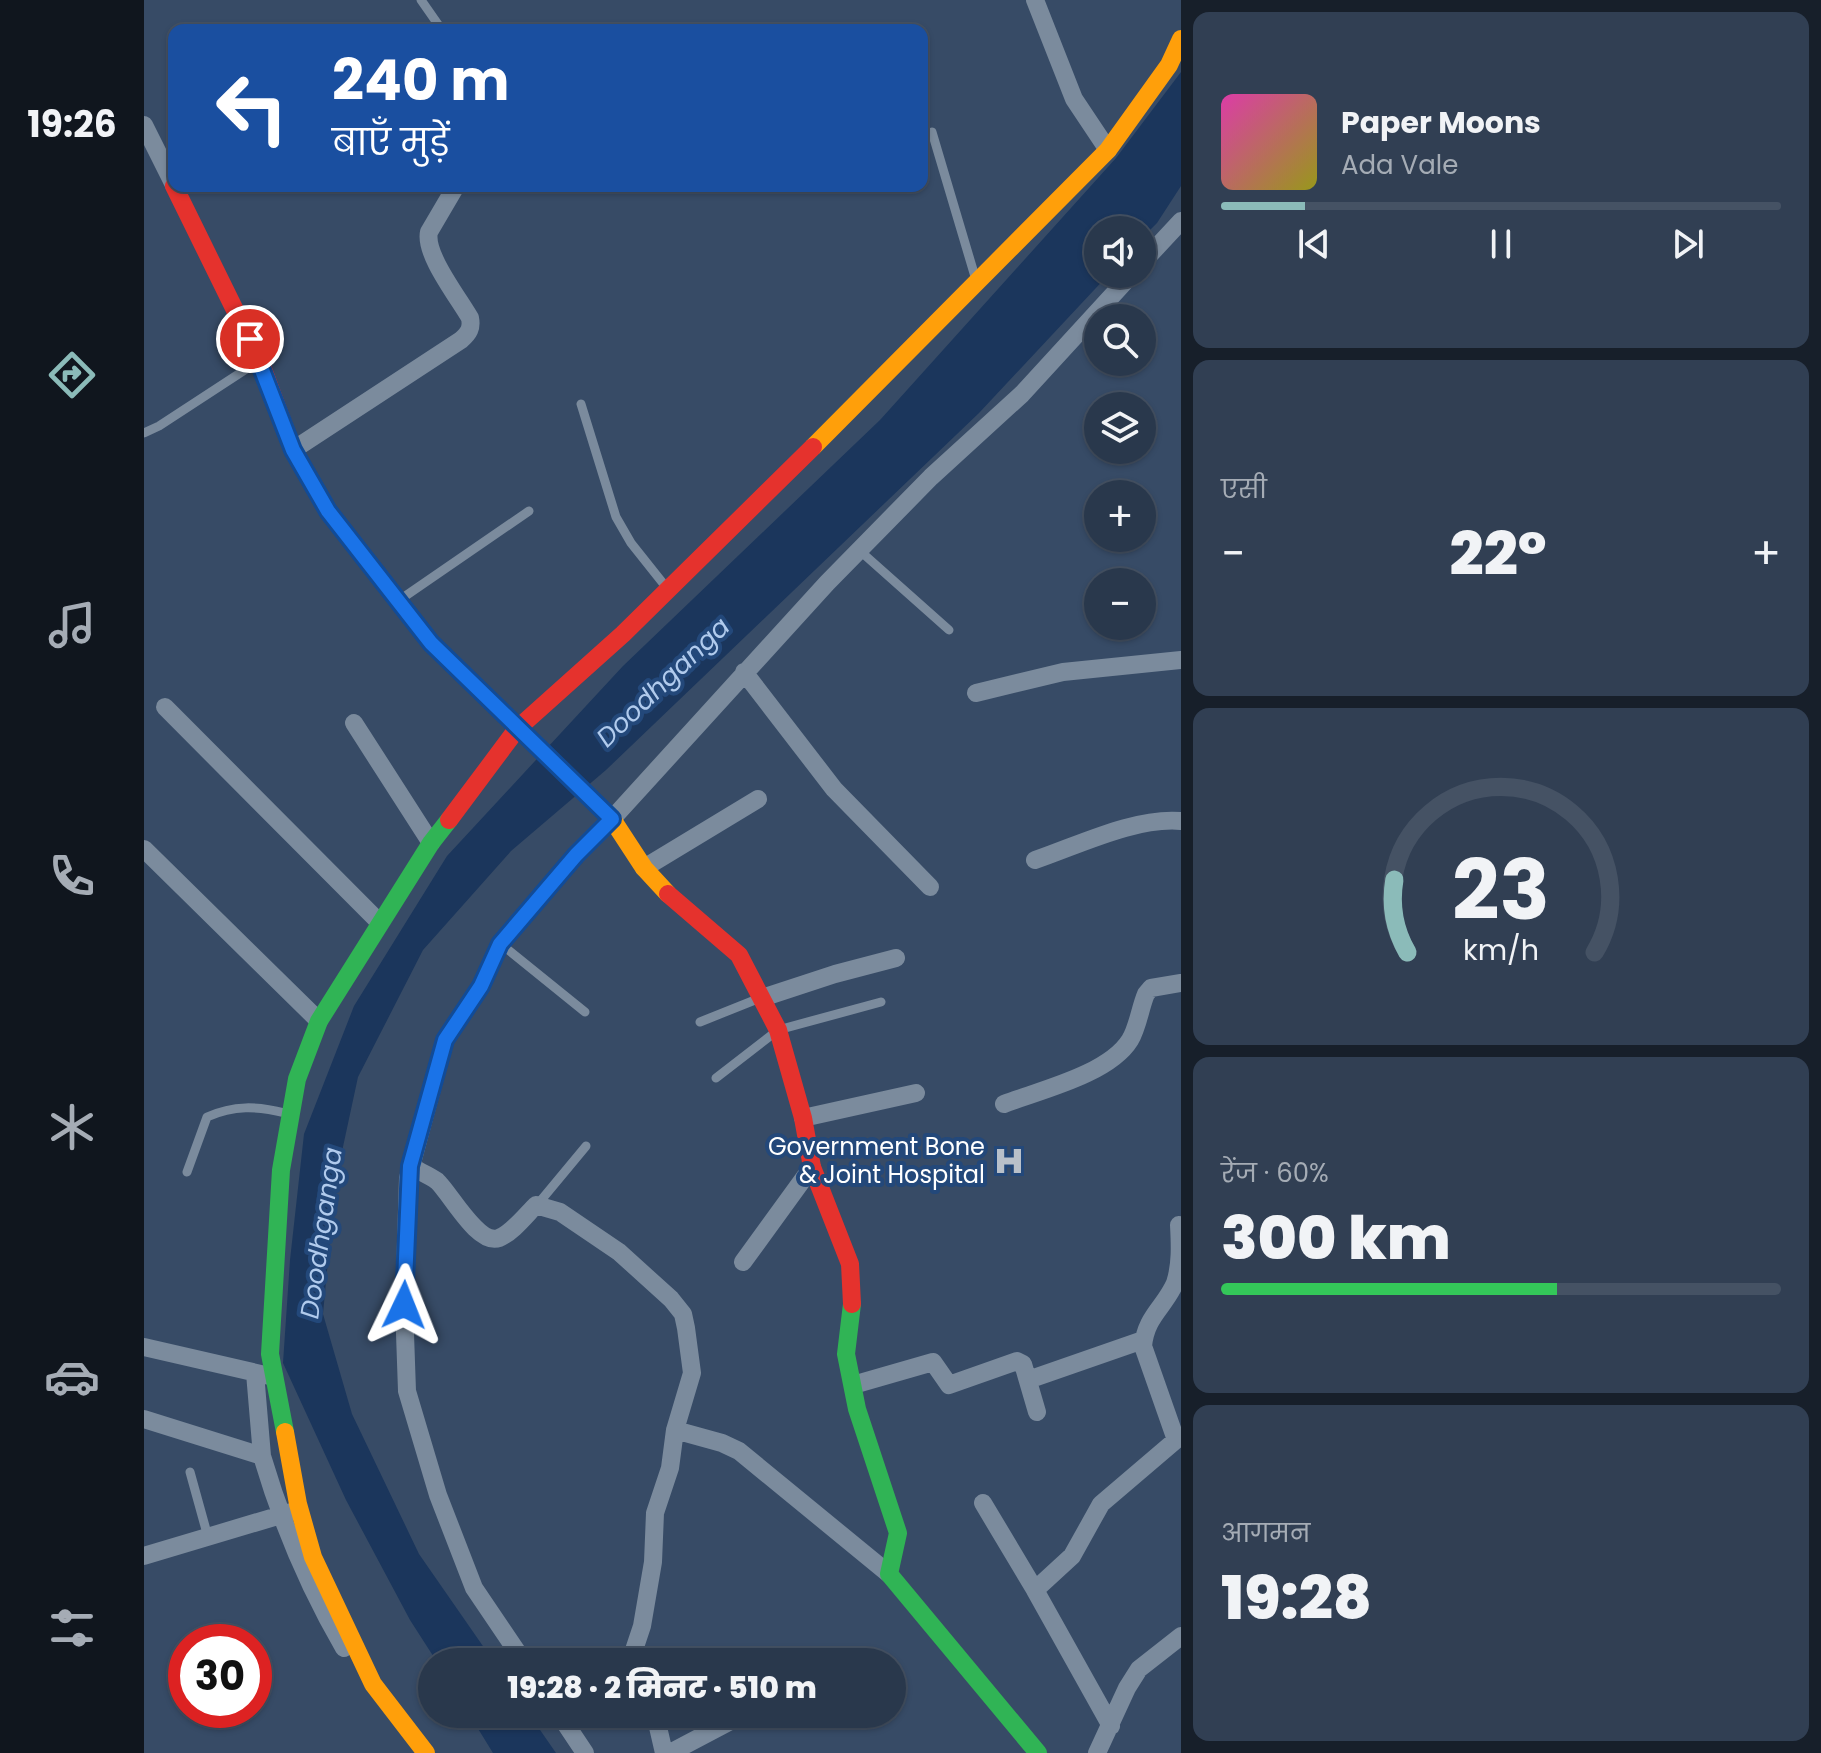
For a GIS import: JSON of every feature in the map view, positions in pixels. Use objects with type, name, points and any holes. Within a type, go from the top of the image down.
[{"type":"street","points":[[1035,0],[1074,99],[1108,150]]},
{"type":"street","points":[[373,1684],[313,1557],[299,1508],[270,1354],[281,1170],[289,1114],[297,1079],[319,1021],[431,843],[522,734],[1108,150],[1169,65],[1181,39]]},
{"type":"street","points":[[144,125],[168,174]]},
{"type":"street","points":[[177,192],[260,361],[293,450],[328,511],[431,643],[595,801],[612,819],[644,868],[704,927],[739,955],[762,998],[778,1030],[803,1118],[812,1167],[850,1264],[852,1302],[846,1354],[857,1409],[898,1533],[889,1574]]},
{"type":"street","points":[[293,450],[468,333],[470,318],[431,252],[427,239],[452,192]]},
{"type":"street","points":[[1156,248],[1181,221]]},
{"type":"street","points":[[515,1648],[474,1588],[438,1495],[407,1391],[404,1305],[410,1166],[445,1040],[481,986],[500,944],[576,855],[859,550],[931,477],[1022,394],[1119,288]]},
{"type":"street","points":[[976,693],[1063,672],[1181,660]]},
{"type":"street","points":[[744,672],[834,789],[930,887]]},
{"type":"street","points":[[165,707],[379,922]]},
{"type":"street","points":[[354,723],[431,843]]},
{"type":"street","points":[[644,868],[758,799]]},
{"type":"street","points":[[1035,860],[1137,825],[1161,820],[1181,821]]},
{"type":"street","points":[[144,849],[319,1021]]},
{"type":"street","points":[[762,998],[896,958]]},
{"type":"street","points":[[1004,1104],[1093,1070],[1116,1057],[1131,1039],[1146,994],[1151,988],[1181,983]]},
{"type":"street","points":[[803,1118],[916,1093]]},
{"type":"street","points":[[410,1166],[436,1181],[479,1233],[489,1239],[507,1233],[536,1205],[560,1212],[619,1252],[671,1299],[683,1314],[692,1373],[675,1430],[670,1468],[655,1513],[653,1562],[642,1626],[635,1648]]},
{"type":"street","points":[[743,1262],[812,1167]]},
{"type":"street","points":[[1035,1590],[1072,1556],[1101,1504],[1176,1440],[1144,1352],[1143,1340],[1151,1317],[1177,1279],[1179,1225]]},
{"type":"street","points":[[1028,1380],[1143,1340]]},
{"type":"street","points":[[144,1347],[274,1377]]},
{"type":"street","points":[[853,1385],[933,1362],[949,1385],[1017,1361],[1023,1364],[1037,1412]]},
{"type":"street","points":[[255,1373],[262,1456],[280,1516],[325,1615],[352,1662],[373,1684],[426,1753]]},
{"type":"street","points":[[144,1419],[262,1456]]},
{"type":"street","points":[[675,1430],[739,1451],[889,1574],[1038,1753]]},
{"type":"street","points":[[983,1503],[1111,1726]]},
{"type":"street","points":[[144,1556],[299,1508]]},
{"type":"street","points":[[1097,1753],[1139,1669],[1181,1636]]},
{"type":"street","points":[[568,1728],[585,1753]]},
{"type":"street","points":[[658,1728],[664,1753]]},
{"type":"street","points":[[670,1753],[717,1728]]},
{"type":"lane","points":[[421,0],[438,24]]},
{"type":"lane","points":[[932,132],[977,283]]},
{"type":"lane","points":[[144,433],[260,361]]},
{"type":"lane","points":[[581,404],[616,517],[631,543],[668,589]]},
{"type":"lane","points":[[398,601],[529,511]]},
{"type":"lane","points":[[859,550],[949,630]]},
{"type":"lane","points":[[500,944],[585,1012]]},
{"type":"lane","points":[[700,1022],[762,998]]},
{"type":"lane","points":[[716,1078],[778,1030],[881,1002]]},
{"type":"lane","points":[[187,1172],[207,1117],[251,1106],[289,1114]]},
{"type":"lane","points":[[536,1205],[586,1146]]},
{"type":"lane","points":[[190,1472],[208,1537]]},
{"type":"water","name":"Doodhganga","points":[[1181,72],[1181,186],[1157,223],[1156,216],[1084,216],[1084,288],[1096,288],[979,413],[606,770],[511,851],[423,950],[358,1077],[335,1184],[323,1314],[352,1414],[419,1554],[484,1648],[428,1648],[346,1500],[283,1363],[290,1260],[304,1134],[354,1006],[447,856],[623,666],[880,420],[1116,158]]},
{"type":"water","points":[[478,1728],[539,1728],[556,1753],[493,1753]]},
{"type":"traffic: fast","points":[[285,1432],[270,1354],[281,1170],[297,1079],[319,1021],[431,843],[449,820]]},
{"type":"traffic: fast","points":[[852,1304],[846,1354],[857,1409],[898,1533],[889,1574],[1038,1753]]},
{"type":"traffic: slow","points":[[813,447],[1108,150],[1169,65],[1181,39]]},
{"type":"traffic: slow","points":[[389,589],[431,643],[612,819],[644,868],[668,894]]},
{"type":"traffic: slow","points":[[285,1432],[298,1504],[313,1557],[373,1684],[426,1753]]},
{"type":"traffic: jam","points":[[177,192],[260,361],[293,450],[328,511],[389,589]]},
{"type":"traffic: jam","points":[[449,820],[517,729],[623,634],[813,447]]},
{"type":"traffic: jam","points":[[668,894],[739,955],[778,1030],[803,1118],[812,1167],[850,1264],[852,1304]]},
{"type":"place","name":"Government Bone & Joint Hospital","points":[[1009,1161]]},
{"type":"route","points":[[250,339],[293,450],[328,511],[431,643],[612,819],[576,855],[500,944],[481,986],[445,1040],[408,1178],[404,1305]]}]
